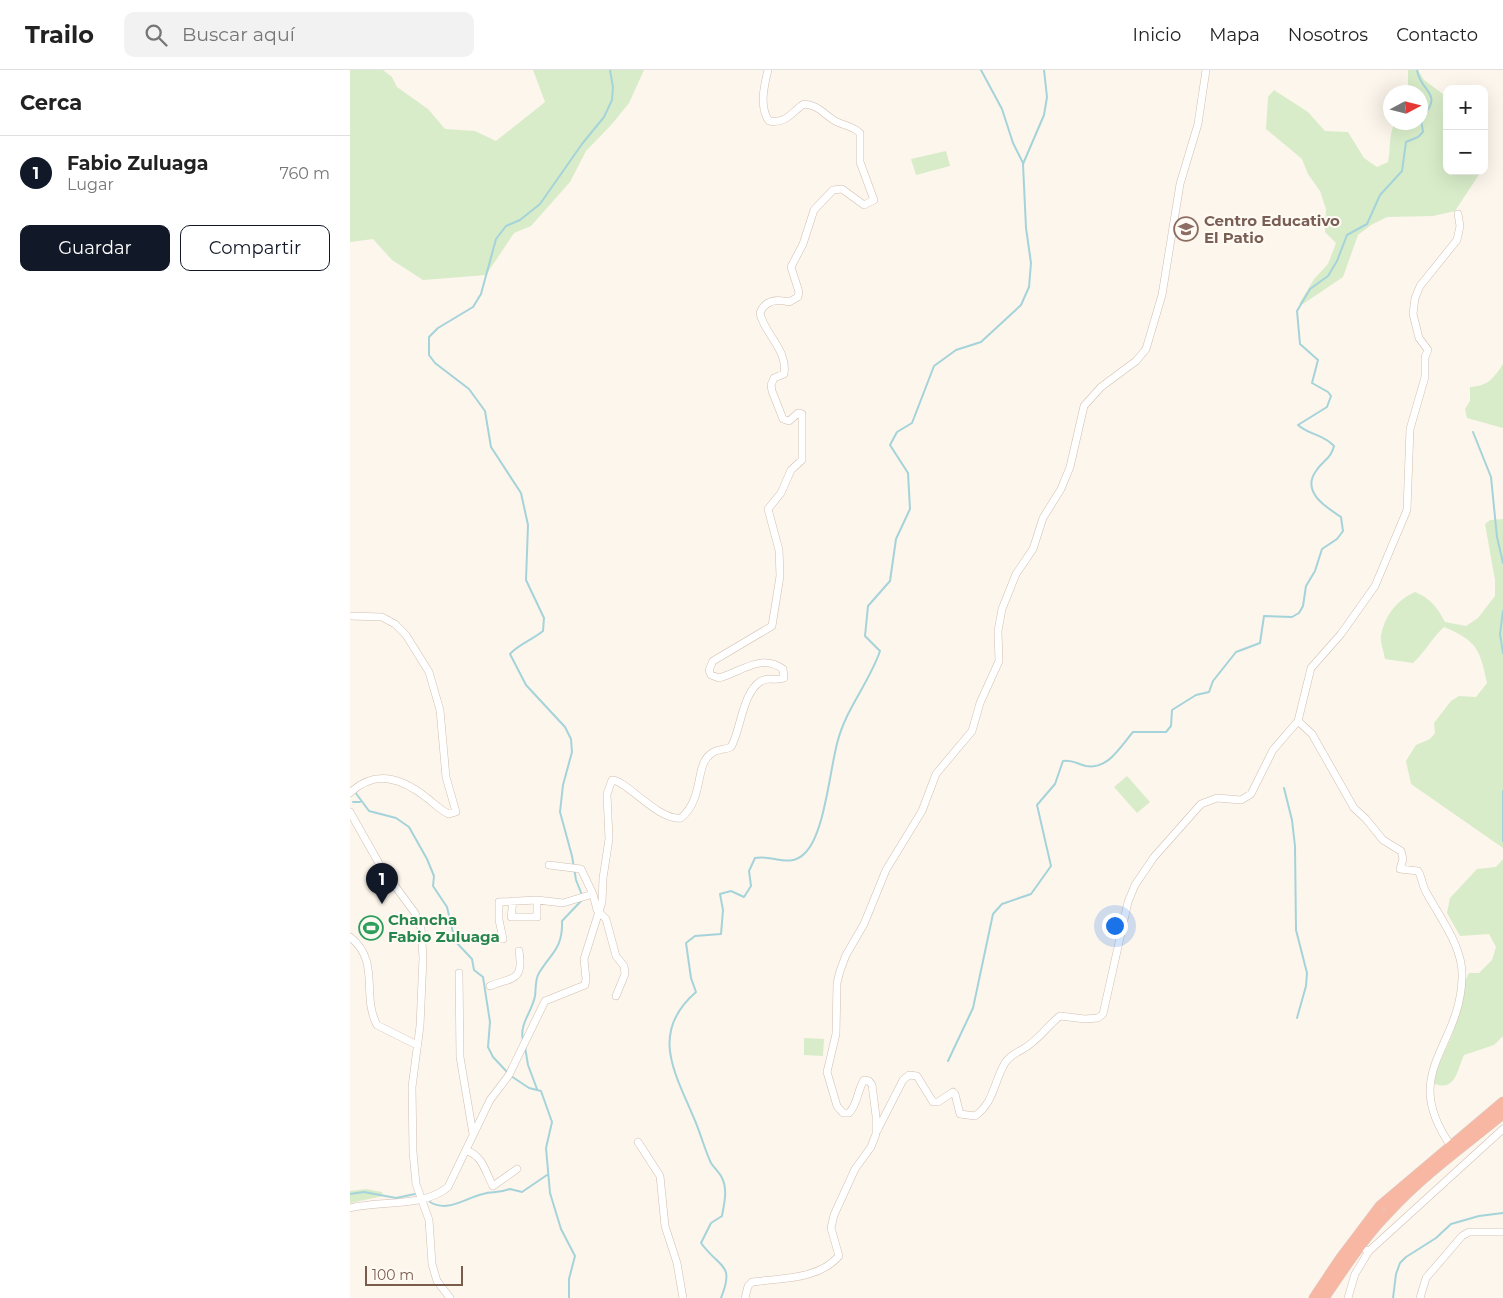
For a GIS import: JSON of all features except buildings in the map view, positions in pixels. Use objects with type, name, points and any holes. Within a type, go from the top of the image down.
[{"type":"highway","points":[[1314,1298],[1369,1218],[1392,1195],[1503,1102]]},
{"type":"highway","points":[[1324,1298],[1365,1249],[1372,1231],[1404,1196],[1503,1114]]},
{"type":"street","points":[[350,1208],[384,1205],[420,1198],[441,1193],[448,1187],[490,1100],[510,1074],[544,1001],[585,985],[584,959],[600,911],[609,839],[607,794],[612,780],[618,780],[635,796],[669,817],[681,818],[691,808],[696,798],[700,774],[707,758],[711,753],[731,747],[736,728],[756,685],[766,679],[780,680],[785,674],[780,667],[769,663],[751,664],[719,678],[711,675],[709,670],[713,660],[772,626],[780,576],[780,556],[776,533],[768,509],[781,493],[791,470],[802,460],[802,414],[798,413],[789,421],[783,419],[771,385],[774,378],[784,374],[785,368],[782,354],[760,313],[771,301],[777,299],[789,302],[798,297],[799,292],[791,267],[802,244],[814,210],[833,190],[842,189],[864,205],[874,200],[860,162],[860,132],[852,126],[834,120],[818,107],[804,104],[788,119],[778,123],[769,121],[765,116],[764,104],[768,70]]},
{"type":"street","points":[[876,1134],[872,1084],[864,1080],[859,1087],[855,1105],[849,1113],[843,1113],[837,1106],[828,1080],[827,1072],[836,1034],[837,983],[840,972],[846,955],[864,924],[886,870],[922,811],[936,774],[972,731],[980,703],[999,661],[998,632],[1005,601],[1016,574],[1033,549],[1043,518],[1061,489],[1070,467],[1084,406],[1100,387],[1136,361],[1146,349],[1162,295],[1180,184],[1198,124],[1206,70]]},
{"type":"street","points":[[745,1298],[744,1294],[752,1282],[786,1279],[820,1271],[827,1268],[839,1256],[831,1228],[834,1215],[855,1169],[872,1147],[876,1134],[903,1080],[909,1076],[917,1076],[933,1102],[938,1102],[952,1092],[955,1094],[960,1114],[975,1116],[982,1111],[989,1100],[1009,1058],[1033,1042],[1055,1019],[1060,1016],[1092,1019],[1103,1014],[1128,902],[1135,885],[1154,857],[1201,804],[1217,798],[1241,800],[1251,794],[1276,746],[1298,721],[1311,668],[1338,638],[1375,586],[1407,510],[1410,429],[1424,377],[1425,357],[1428,350],[1419,338],[1413,314],[1415,298],[1420,286],[1457,240],[1460,226],[1458,214]]},
{"type":"street","points":[[350,616],[382,617],[396,624],[406,635],[429,672],[440,710],[446,777],[456,812],[449,814],[443,812],[411,786],[400,782],[375,778],[354,790]]},
{"type":"street","points":[[1298,721],[1312,734],[1354,808],[1366,819],[1383,840],[1401,851],[1403,858],[1400,869],[1418,871],[1426,892],[1442,916],[1461,966],[1461,997],[1428,1088],[1434,1117],[1451,1146]]},
{"type":"street","points":[[350,812],[380,867],[419,920],[423,958],[420,1026],[416,1045],[412,1088],[413,1152],[416,1184],[429,1220],[432,1264],[437,1281],[450,1298]]},
{"type":"street","points":[[549,865],[581,869],[596,910],[600,911],[606,919],[616,956],[624,966],[625,974],[616,996]]},
{"type":"street","points":[[503,939],[499,920],[499,902],[537,900],[563,903],[591,895]]},
{"type":"street","points":[[513,901],[511,916],[538,917],[537,900]]},
{"type":"street","points":[[350,937],[364,949],[371,1002],[377,1025],[416,1045]]},
{"type":"street","points":[[490,986],[506,982],[517,973],[521,963],[518,950]]},
{"type":"street","points":[[459,973],[460,1057],[473,1134]]},
{"type":"street","points":[[1348,1298],[1365,1249],[1503,1129]]},
{"type":"street","points":[[638,1142],[660,1176],[665,1226],[677,1263],[683,1298]]},
{"type":"street","points":[[466,1150],[476,1155],[484,1164],[493,1186],[518,1169]]},
{"type":"street","points":[[1420,1298],[1426,1278],[1462,1236],[1469,1232],[1503,1232]]},
{"type":"green space","points":[[350,70],[383,70],[392,77],[397,87],[428,109],[445,129],[475,131],[496,141],[545,102],[533,70],[644,70],[629,103],[586,151],[570,182],[531,226],[514,233],[486,275],[423,280],[392,260],[373,239],[350,242]]},
{"type":"green space","points":[[1408,70],[1418,70],[1424,80],[1443,94],[1443,175],[1479,175],[1455,211],[1433,216],[1387,217],[1371,225],[1358,235],[1343,277],[1303,304],[1299,304],[1314,279],[1328,264],[1336,243],[1325,232],[1326,209],[1320,191],[1308,174],[1302,159],[1266,129],[1268,97],[1274,90],[1308,112],[1325,131],[1348,132],[1364,158],[1377,167],[1388,162],[1392,130],[1428,130],[1428,85],[1408,85]]},
{"type":"green space","points":[[946,151],[950,166],[916,175],[911,159]]},
{"type":"green space","points":[[1503,364],[1503,428],[1467,418],[1465,409],[1470,401],[1470,387],[1486,383],[1497,373]]},
{"type":"green space","points":[[1503,519],[1503,848],[1411,784],[1406,761],[1416,745],[1430,739],[1435,733],[1434,723],[1451,701],[1459,696],[1476,697],[1487,683],[1479,654],[1464,637],[1444,627],[1413,663],[1385,659],[1381,635],[1385,621],[1393,609],[1403,599],[1415,592],[1433,604],[1445,622],[1466,626],[1478,618],[1495,596],[1495,580],[1485,524],[1490,520]]},
{"type":"green space","points":[[1127,776],[1150,802],[1137,813],[1114,787]]},
{"type":"green space","points":[[1503,859],[1503,1036],[1494,1045],[1464,1055],[1455,1078],[1447,1085],[1433,1083],[1433,1077],[1453,1033],[1466,979],[1469,973],[1479,973],[1492,960],[1496,947],[1489,934],[1460,936],[1447,913],[1450,898],[1477,869],[1496,867]]},
{"type":"green space","name":"Chancha Fabio Zuluaga","points":[[374,916],[383,929],[367,940],[358,927]]},
{"type":"green space","points":[[804,1038],[824,1039],[823,1056],[804,1055]]},
{"type":"green space","points":[[366,1189],[382,1192],[383,1196],[350,1203],[350,1191]]},
{"type":"waterway","points":[[582,895],[576,880],[572,856],[560,812],[563,785],[572,752],[571,739],[565,727],[526,685],[510,654],[517,647],[543,631],[544,618],[526,580],[528,525],[521,493],[491,447],[485,411],[469,389],[435,363],[429,355],[429,337],[438,328],[473,307],[481,294],[496,239],[506,226],[520,220],[540,204],[582,144],[604,117],[612,100],[613,87],[610,70]]},
{"type":"waterway","points":[[981,70],[1002,109],[1013,143],[1023,163]]},
{"type":"waterway","points":[[721,1298],[725,1287],[726,1272],[701,1243],[711,1223],[722,1216],[725,1187],[721,1176],[711,1163],[673,1068],[670,1052],[673,1022],[682,1007],[696,992],[691,978],[686,943],[695,936],[721,934],[723,910],[720,894],[731,891],[744,897],[751,886],[749,871],[755,858],[793,860],[805,853],[812,844],[822,816],[835,752],[842,728],[880,651],[865,636],[868,606],[890,581],[896,539],[910,509],[908,473],[890,445],[897,432],[912,423],[934,366],[956,350],[981,342],[1021,305],[1029,287],[1031,263],[1026,228],[1023,164],[1044,115],[1047,97],[1044,70]]},
{"type":"waterway","points":[[948,1061],[973,1008],[993,914],[1002,904],[1031,894],[1051,866],[1037,805],[1055,784],[1063,761],[1094,766],[1107,761],[1113,756],[1133,732],[1166,732],[1171,726],[1172,710],[1196,695],[1209,692],[1213,681],[1236,652],[1260,643],[1264,616],[1292,617],[1299,613],[1303,606],[1306,586],[1315,571],[1322,549],[1337,539],[1343,531],[1341,517],[1317,498],[1311,486],[1316,471],[1329,457],[1334,446],[1325,439],[1298,425],[1327,407],[1331,396],[1328,392],[1312,383],[1318,360],[1300,344],[1297,311],[1310,289],[1328,276],[1337,261],[1347,235],[1367,224],[1380,195],[1402,171],[1406,142],[1418,137],[1423,132],[1421,119],[1428,110],[1431,98],[1430,93],[1419,78],[1417,70]]},
{"type":"waterway","points":[[1473,432],[1491,477],[1497,537],[1503,563]]},
{"type":"waterway","points":[[1503,611],[1500,634],[1503,653]]},
{"type":"waterway","points":[[1284,788],[1292,820],[1295,846],[1296,930],[1307,973],[1306,986],[1297,1018]]},
{"type":"waterway","points":[[1503,791],[1503,841]]},
{"type":"waterway","points":[[355,792],[369,811],[396,818],[409,827],[427,859],[434,876],[433,886],[447,907],[455,941],[472,959],[474,970],[483,977],[490,1022],[488,1047],[493,1057],[508,1073]]},
{"type":"waterway","points":[[353,802],[360,802]]},
{"type":"waterway","points":[[523,1040],[524,1023],[535,996],[538,975],[559,944],[562,921],[582,900]]},
{"type":"waterway","points":[[525,1047],[528,1065],[537,1089]]},
{"type":"waterway","points":[[511,1076],[529,1088],[541,1091],[552,1122],[546,1148],[550,1193],[561,1229],[575,1256],[569,1279],[569,1298]]},
{"type":"waterway","points":[[430,1202],[443,1206],[456,1204],[486,1193],[510,1189],[522,1192],[547,1175]]},
{"type":"waterway","points":[[350,1194],[364,1192],[396,1198],[415,1194]]},
{"type":"waterway","points":[[1393,1298],[1396,1274],[1400,1263],[1406,1257],[1436,1238],[1451,1224],[1479,1216],[1503,1213]]},
{"type":"place","name":"Centro Educativo El Patio","points":[[1186,229]]},
{"type":"place","name":"Fabio Zuluaga","points":[[382,904]]},
{"type":"place","name":"Chancha Fabio Zuluaga","points":[[371,928]]}]
